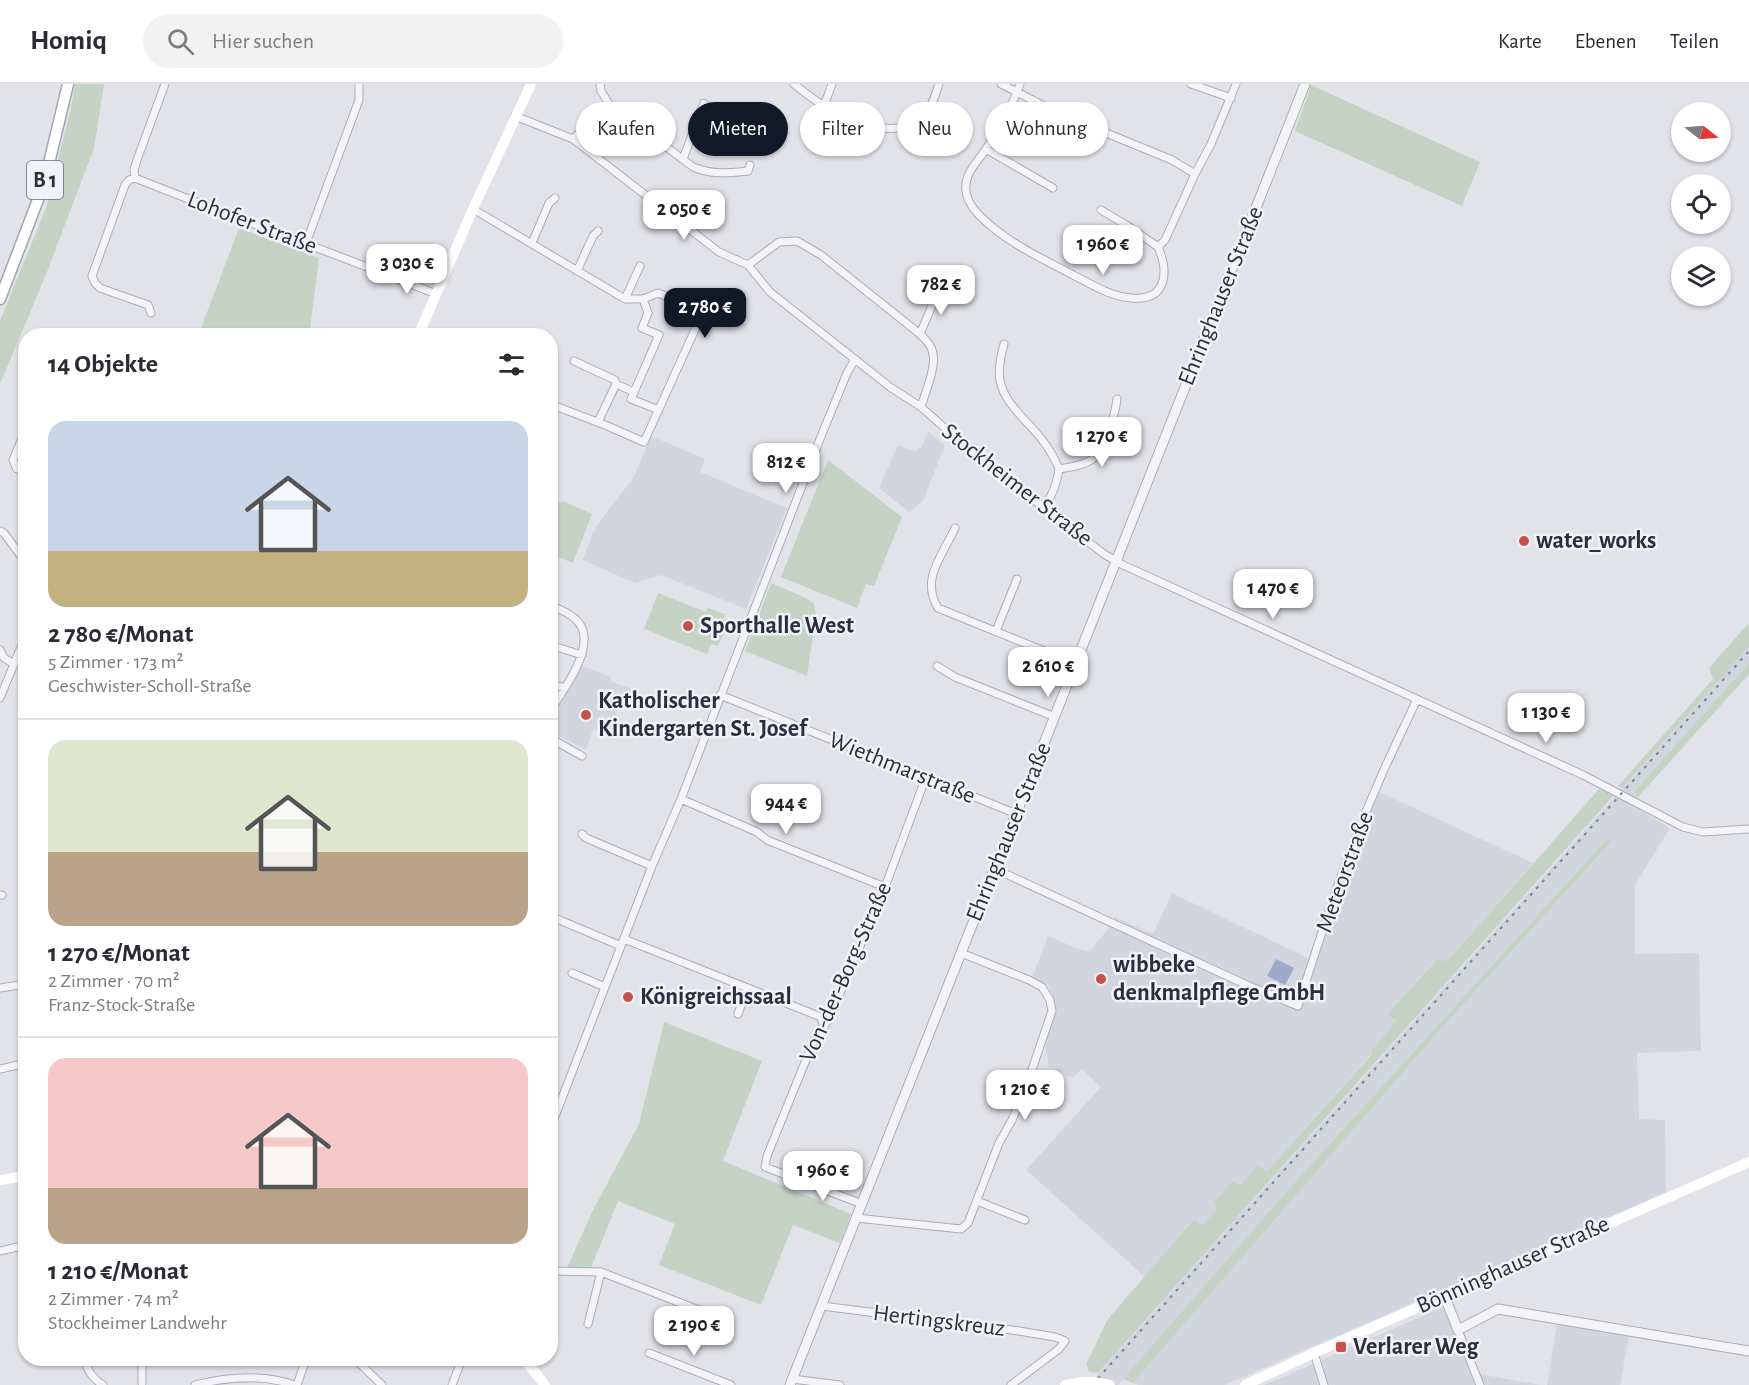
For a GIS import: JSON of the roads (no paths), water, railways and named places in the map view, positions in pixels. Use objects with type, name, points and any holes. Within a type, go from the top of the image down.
[{"type":"main road","name":"B 1","points":[[0,299],[44,184],[68,84]]},
{"type":"main road","points":[[421,328],[531,84]]},
{"type":"main road","name":"Bönninghauser Straße","points":[[1245,1385],[1749,1161]]},
{"type":"main road","points":[[0,1180],[18,1177]]},
{"type":"main road","points":[[530,1366],[545,1385]]},
{"type":"main road","points":[[1065,1385],[1084,1382],[1110,1385]]},
{"type":"street","points":[[151,313],[148,305],[100,288],[92,276],[125,185],[129,180],[135,178],[134,170],[137,160],[165,84]]},
{"type":"street","points":[[306,243],[359,100],[359,84]]},
{"type":"street","points":[[600,84],[601,91],[608,102]]},
{"type":"street","points":[[794,84],[819,102]]},
{"type":"street","points":[[825,102],[832,84]]},
{"type":"street","points":[[885,128],[901,128],[923,117],[930,107],[939,84]]},
{"type":"street","points":[[1001,84],[1018,88],[1060,114],[1172,160],[1194,174]]},
{"type":"street","points":[[1191,84],[1231,98]]},
{"type":"street","points":[[1158,248],[1165,240],[1194,174],[1211,144],[1236,84]]},
{"type":"street","name":"Ehringhauser Straße","points":[[840,1385],[791,1382],[1305,84]]},
{"type":"street","points":[[1011,102],[1018,88]]},
{"type":"street","name":"Stockheimer Straße","points":[[515,116],[573,139],[719,252],[748,265],[770,292],[890,387],[921,407],[1044,508],[1116,561],[1583,775],[1683,827],[1703,832],[1749,829]]},
{"type":"street","points":[[573,139],[576,136]]},
{"type":"street","points":[[682,159],[688,144]]},
{"type":"street","points":[[985,150],[968,174],[965,185],[969,203],[992,227],[1037,256],[1108,292],[1131,298],[1154,294],[1161,286],[1165,275],[1164,261],[1158,248],[1101,210]]},
{"type":"street","points":[[676,154],[693,167],[706,172],[748,171],[750,165]]},
{"type":"street","points":[[998,156],[1053,188]]},
{"type":"street","name":"Lohofer Straße","points":[[135,178],[436,294]]},
{"type":"street","points":[[531,243],[549,203],[555,198]]},
{"type":"street","points":[[473,209],[625,299],[643,299],[658,293],[703,312],[644,442],[558,407]]},
{"type":"street","points":[[578,271],[593,236],[598,231]]},
{"type":"street","name":"Stockheimer Straße","points":[[748,265],[779,242],[797,241],[821,255],[920,334],[929,344],[934,355],[933,369],[921,407]]},
{"type":"street","points":[[625,299],[640,266]]},
{"type":"street","points":[[920,334],[939,289]]},
{"type":"street","points":[[643,299],[648,313],[642,328],[658,335],[631,399],[659,410]]},
{"type":"street","points":[[1004,344],[999,363],[1000,381],[1006,398],[1043,441],[1059,469],[1058,480],[1051,499],[1044,508]]},
{"type":"street","points":[[558,1108],[847,373],[855,359]]},
{"type":"street","points":[[574,361],[615,380],[616,384],[634,392]]},
{"type":"street","points":[[598,422],[616,384]]},
{"type":"street","points":[[1059,469],[1082,465],[1094,459],[1102,448],[1117,399]]},
{"type":"street","points":[[18,448],[13,460],[18,469]]},
{"type":"street","points":[[954,528],[934,570],[930,587],[932,598],[938,608],[1076,664]]},
{"type":"street","points":[[0,531],[18,552]]},
{"type":"street","points":[[996,631],[1017,579]]},
{"type":"street","points":[[558,609],[577,621],[585,639],[582,655],[558,699]]},
{"type":"street","points":[[558,648],[582,655]]},
{"type":"street","points":[[0,650],[4,658],[14,664]]},
{"type":"street","points":[[0,698],[18,654]]},
{"type":"street","points":[[937,666],[955,677],[1055,717]]},
{"type":"street","points":[[558,686],[565,688]]},
{"type":"street","name":"Wiethmarstraße","points":[[720,695],[1017,814]]},
{"type":"street","name":"Meteorstraße","points":[[994,869],[1249,986],[1298,1006],[1364,816],[1417,699]]},
{"type":"street","points":[[558,742],[582,756]]},
{"type":"street","name":"Von-der-Borg-Straße","points":[[862,1204],[765,1167],[767,1156],[814,1040],[830,1019],[885,887],[926,777]]},
{"type":"street","points":[[681,799],[758,832],[767,840],[885,887]]},
{"type":"street","points":[[582,834],[586,838],[652,866]]},
{"type":"street","points":[[558,919],[821,1017],[824,1028]]},
{"type":"street","points":[[856,1218],[961,1229],[968,1223],[999,1143],[1024,1093],[1052,1011],[1050,1000],[1042,987],[1029,980],[961,953]]},
{"type":"street","points":[[572,973],[605,987]]},
{"type":"street","points":[[0,988],[18,985]]},
{"type":"street","points":[[738,1014],[747,988]]},
{"type":"street","points":[[0,1069],[18,1066]]},
{"type":"street","points":[[977,1201],[1025,1220]]},
{"type":"street","points":[[0,1251],[18,1247]]},
{"type":"street","points":[[558,1271],[601,1272],[704,1312]]},
{"type":"street","points":[[588,1324],[601,1272]]},
{"type":"street","points":[[1444,1295],[1480,1385]]},
{"type":"street","name":"Hertingskreuz","points":[[822,1306],[1056,1337],[1065,1341],[1059,1349],[1011,1385]]},
{"type":"street","points":[[1458,1330],[1498,1309],[1749,1351]]},
{"type":"street","points":[[649,1353],[730,1385]]},
{"type":"street","points":[[1314,1353],[1324,1385]]},
{"type":"street","points":[[87,1366],[96,1381],[103,1385]]},
{"type":"street","points":[[142,1366],[143,1384]]},
{"type":"street","points":[[195,1385],[216,1380],[262,1378],[295,1385],[303,1366]]},
{"type":"street","points":[[362,1366],[382,1385]]},
{"type":"street","points":[[452,1385],[459,1366]]},
{"type":"water","points":[[1276,959],[1294,968],[1285,985],[1267,976]]},
{"type":"railway","points":[[1092,1385],[1749,651]]},
{"type":"place","name":"water_works","points":[[1524,541]]},
{"type":"place","name":"Sporthalle West","points":[[688,626]]},
{"type":"place","name":"Katholischer Kindergarten St. Josef","points":[[586,715]]},
{"type":"place","name":"wibbeke denkmalpflege GmbH","points":[[1101,979]]},
{"type":"place","name":"Königreichssaal","points":[[628,997]]},
{"type":"place","name":"Verlarer Weg","points":[[1341,1347]]}]
